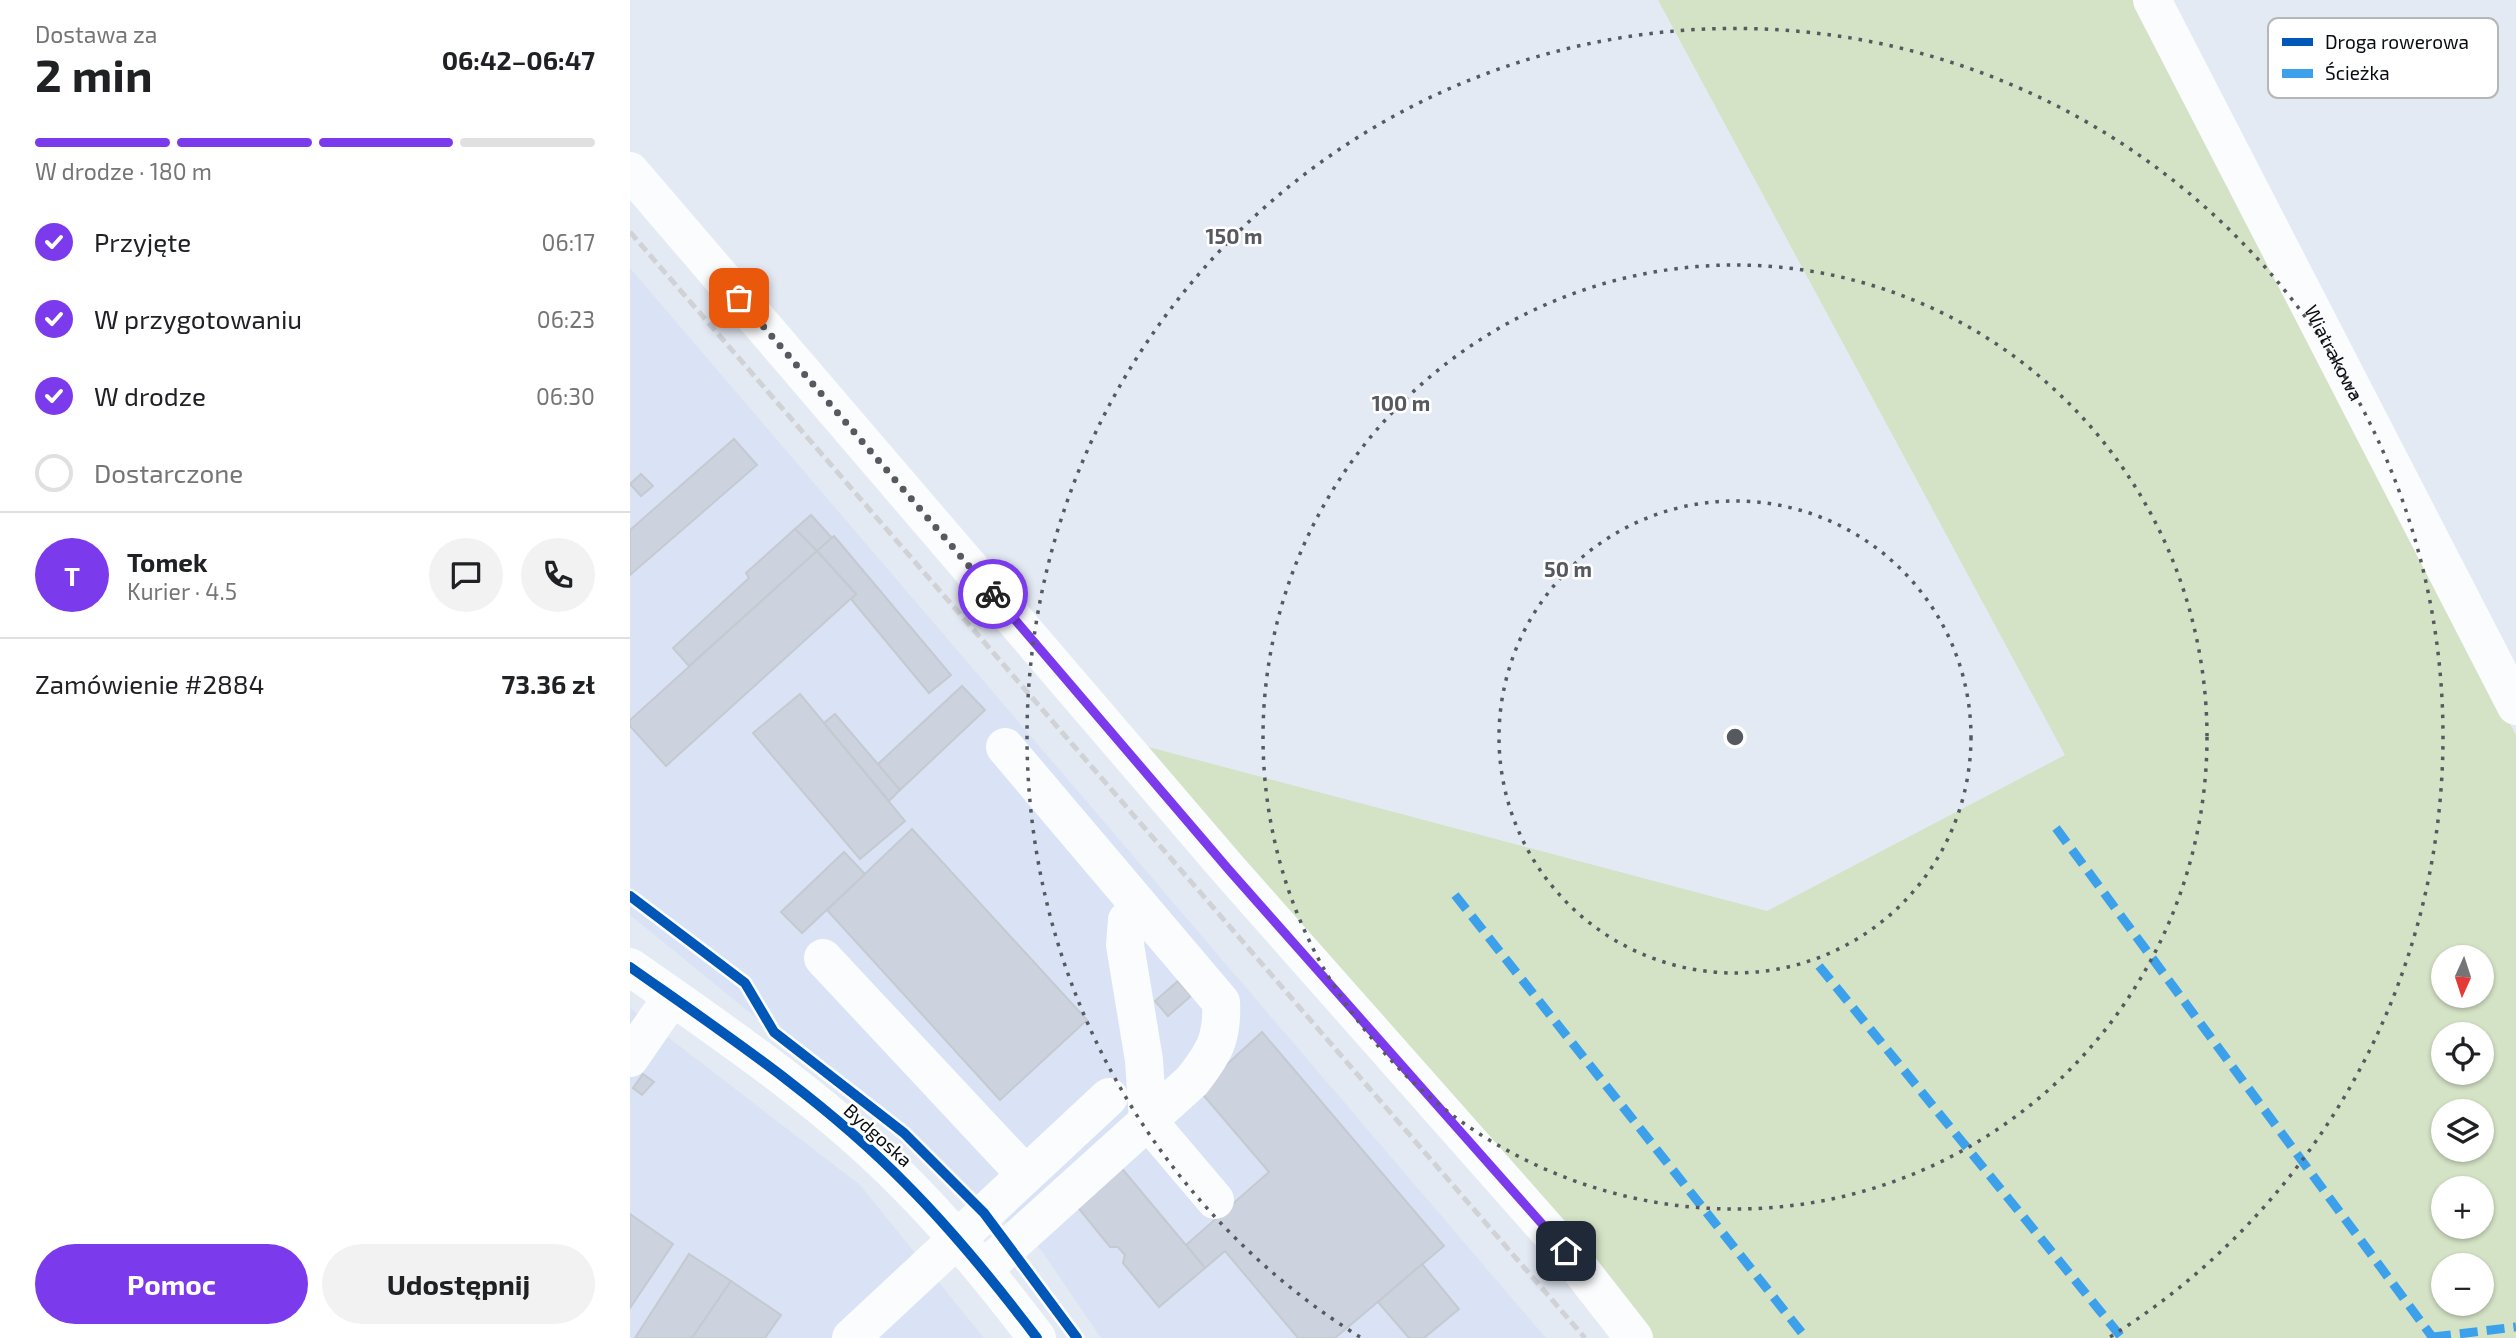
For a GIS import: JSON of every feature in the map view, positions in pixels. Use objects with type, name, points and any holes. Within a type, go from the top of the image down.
[{"type":"street","name":"Wiatrakowa","points":[[2152,0],[2516,706]]},
{"type":"street","points":[[630,171],[1229,870],[1566,1251],[1634,1338]]},
{"type":"street","points":[[984,1269],[1192,1081],[1212,1055],[1223,1027],[1221,1002],[1005,747]]},
{"type":"street","points":[[1141,908],[1127,920],[1125,945],[1144,1060],[1148,1121],[1214,1200]]},
{"type":"street","points":[[823,958],[1025,1174]]},
{"type":"street","name":"Bydgoska","points":[[630,967],[797,1086],[905,1182],[984,1269],[1037,1338]]},
{"type":"street","points":[[630,1058],[672,997]]},
{"type":"street","points":[[851,1338],[1109,1097]]},
{"type":"shaded area","points":[[630,268],[1546,1338],[1101,1338],[1041,1250],[630,915]]},
{"type":"shaded area","points":[[630,1008],[860,1185],[984,1338],[630,1338]]},
{"type":"green space","points":[[1658,0],[2135,0],[2516,735],[2516,1338],[1644,1338],[1141,745],[1767,911],[2065,755]]},
{"type":"building","points":[[734,439],[757,465],[630,575],[630,530]]},
{"type":"building","points":[[641,474],[653,486],[641,496],[630,484]]},
{"type":"building","points":[[811,515],[832,538],[817,551],[795,529]]},
{"type":"building","points":[[795,529],[817,551],[689,666],[673,648],[749,578],[746,573]]},
{"type":"building","points":[[834,536],[951,675],[929,693],[851,599],[856,594],[817,551]]},
{"type":"building","points":[[817,551],[856,594],[666,766],[630,726],[630,720]]},
{"type":"building","points":[[962,686],[985,710],[900,790],[877,765]]},
{"type":"building","points":[[800,694],[905,821],[860,859],[753,733]]},
{"type":"building","points":[[835,714],[900,790],[889,801],[824,723]]},
{"type":"building","points":[[912,829],[1087,1020],[1000,1100],[827,910]]},
{"type":"building","points":[[844,852],[865,874],[802,933],[781,912]]},
{"type":"building","points":[[1178,981],[1191,996],[1168,1016],[1155,1001]]},
{"type":"building","points":[[1262,1032],[1444,1246],[1335,1338],[1298,1338],[1225,1251],[1205,1268],[1186,1245],[1269,1172],[1199,1090]]},
{"type":"building","points":[[643,1074],[654,1082],[642,1095],[633,1088]]},
{"type":"building","points":[[1119,1165],[1205,1268],[1159,1307],[1123,1263],[1125,1255],[1118,1247],[1110,1247],[1076,1205]]},
{"type":"building","points":[[630,1214],[673,1244],[630,1308]]},
{"type":"building","points":[[689,1254],[731,1281],[692,1338],[635,1338]]},
{"type":"building","points":[[1422,1264],[1459,1309],[1424,1338],[1409,1338],[1378,1302]]},
{"type":"building","points":[[731,1281],[781,1315],[765,1338],[692,1338]]},
{"type":"railway","points":[[630,232],[1585,1338]]},
{"type":"marked path","points":[[2056,828],[2433,1338]]},
{"type":"marked path","points":[[1455,895],[1806,1338]]},
{"type":"marked path","points":[[1819,966],[2122,1338]]},
{"type":"marked path","points":[[2433,1337],[2516,1327]]},
{"type":"cycle path","points":[[630,896],[745,983],[774,1032],[904,1133],[984,1213],[1077,1338]]},
{"type":"cycle path","points":[[630,967],[773,1069],[874,1153],[958,1240],[1037,1338]]},
{"type":"way so far","points":[[739,298],[993,594]]},
{"type":"route","points":[[993,594],[1229,870],[1566,1251]]}]
